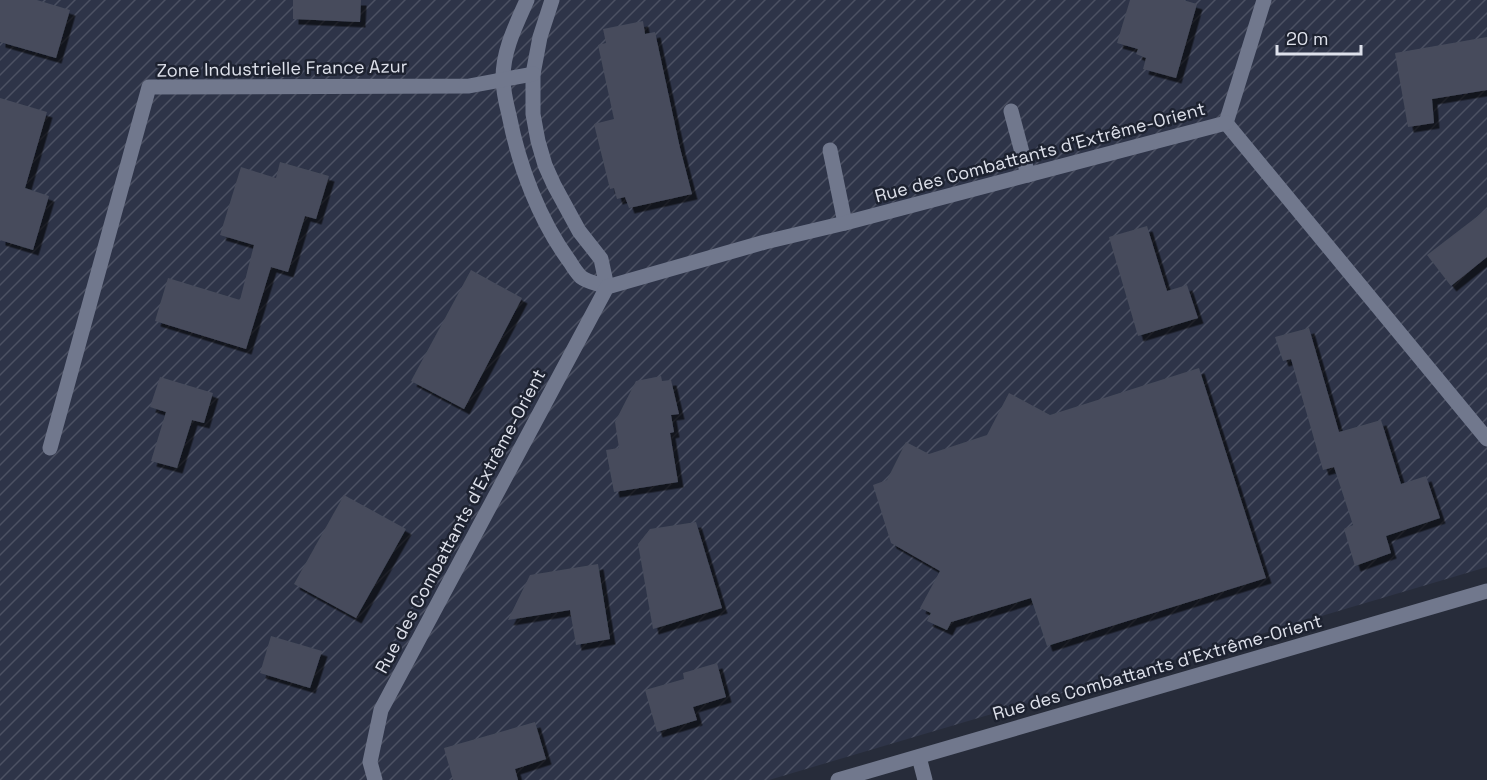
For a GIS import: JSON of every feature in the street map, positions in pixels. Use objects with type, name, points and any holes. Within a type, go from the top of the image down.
[{"type":"street","points":[[527,0],[510,38],[504,60],[504,95],[517,149],[532,192],[563,253],[582,279],[606,287],[601,259],[579,231],[562,200],[545,165],[538,141],[533,114],[534,74],[540,37],[552,0]]},
{"type":"street","points":[[1226,123],[1264,0]]},
{"type":"street","name":"Zone Industrielle France Azur","points":[[50,448],[149,87],[469,86],[534,74]]},
{"type":"street","points":[[1011,111],[1028,175]]},
{"type":"street","name":"Rue des Combattants d'Extrême-Orient","points":[[375,780],[370,762],[381,710],[606,287],[765,242],[1226,123],[1487,439]]},
{"type":"street","points":[[830,150],[845,223]]},
{"type":"street","name":"Rue des Combattants d'Extrême-Orient","points":[[838,780],[1487,591]]},
{"type":"street","points":[[919,757],[925,780]]},
{"type":"shaded area","points":[[0,0],[1487,0],[1487,567],[769,780],[0,780]]},
{"type":"building","points":[[0,0],[37,0],[70,10],[56,58],[0,42]]},
{"type":"building","points":[[293,0],[361,0],[360,22],[293,19]]},
{"type":"building","points":[[1130,0],[1183,0],[1197,4],[1176,78],[1143,69],[1146,58],[1136,54],[1138,49],[1117,43]]},
{"type":"building","points":[[643,21],[645,34],[655,32],[692,194],[629,208],[625,197],[617,199],[614,188],[610,189],[594,124],[614,119],[598,45],[606,43],[603,29]]},
{"type":"building","points":[[1487,37],[1487,90],[1432,99],[1434,123],[1408,127],[1395,53]]},
{"type":"building","points":[[0,98],[47,112],[25,188],[49,196],[33,250],[0,240]]},
{"type":"building","points":[[280,162],[329,176],[316,219],[305,216],[288,272],[271,267],[246,349],[155,321],[168,278],[240,300],[254,245],[220,235],[241,167],[276,178]]},
{"type":"building","points":[[1487,209],[1487,257],[1451,286],[1427,255]]},
{"type":"building","points":[[1147,226],[1167,291],[1187,285],[1198,318],[1138,336],[1109,237]]},
{"type":"building","points":[[471,270],[522,298],[464,409],[411,381]]},
{"type":"building","points":[[1309,328],[1339,432],[1381,420],[1401,484],[1426,476],[1440,518],[1386,536],[1391,553],[1355,566],[1344,529],[1353,525],[1334,467],[1323,470],[1291,359],[1283,361],[1275,337]]},
{"type":"building","points":[[1199,368],[1266,578],[1047,646],[1031,598],[951,622],[947,630],[927,621],[931,613],[920,608],[940,571],[891,543],[873,485],[887,480],[906,442],[929,454],[987,435],[1009,393],[1050,415]]},
{"type":"building","points":[[661,376],[662,381],[671,380],[679,414],[671,415],[674,432],[670,433],[678,482],[614,492],[606,450],[619,448],[615,422],[636,381]]},
{"type":"building","points":[[160,377],[213,393],[204,423],[192,420],[177,468],[151,461],[166,412],[150,407]]},
{"type":"building","points":[[344,495],[406,529],[356,618],[294,584]]},
{"type":"building","points":[[696,522],[722,608],[653,629],[638,544],[650,529]]},
{"type":"building","points":[[598,564],[610,639],[576,645],[570,610],[508,620],[530,575]]},
{"type":"building","points":[[271,636],[322,651],[310,688],[260,673]]},
{"type":"building","points":[[717,663],[726,697],[693,707],[697,720],[657,732],[645,690],[684,679],[683,673]]},
{"type":"building","points":[[535,722],[546,759],[515,769],[518,780],[453,780],[444,748]]}]
